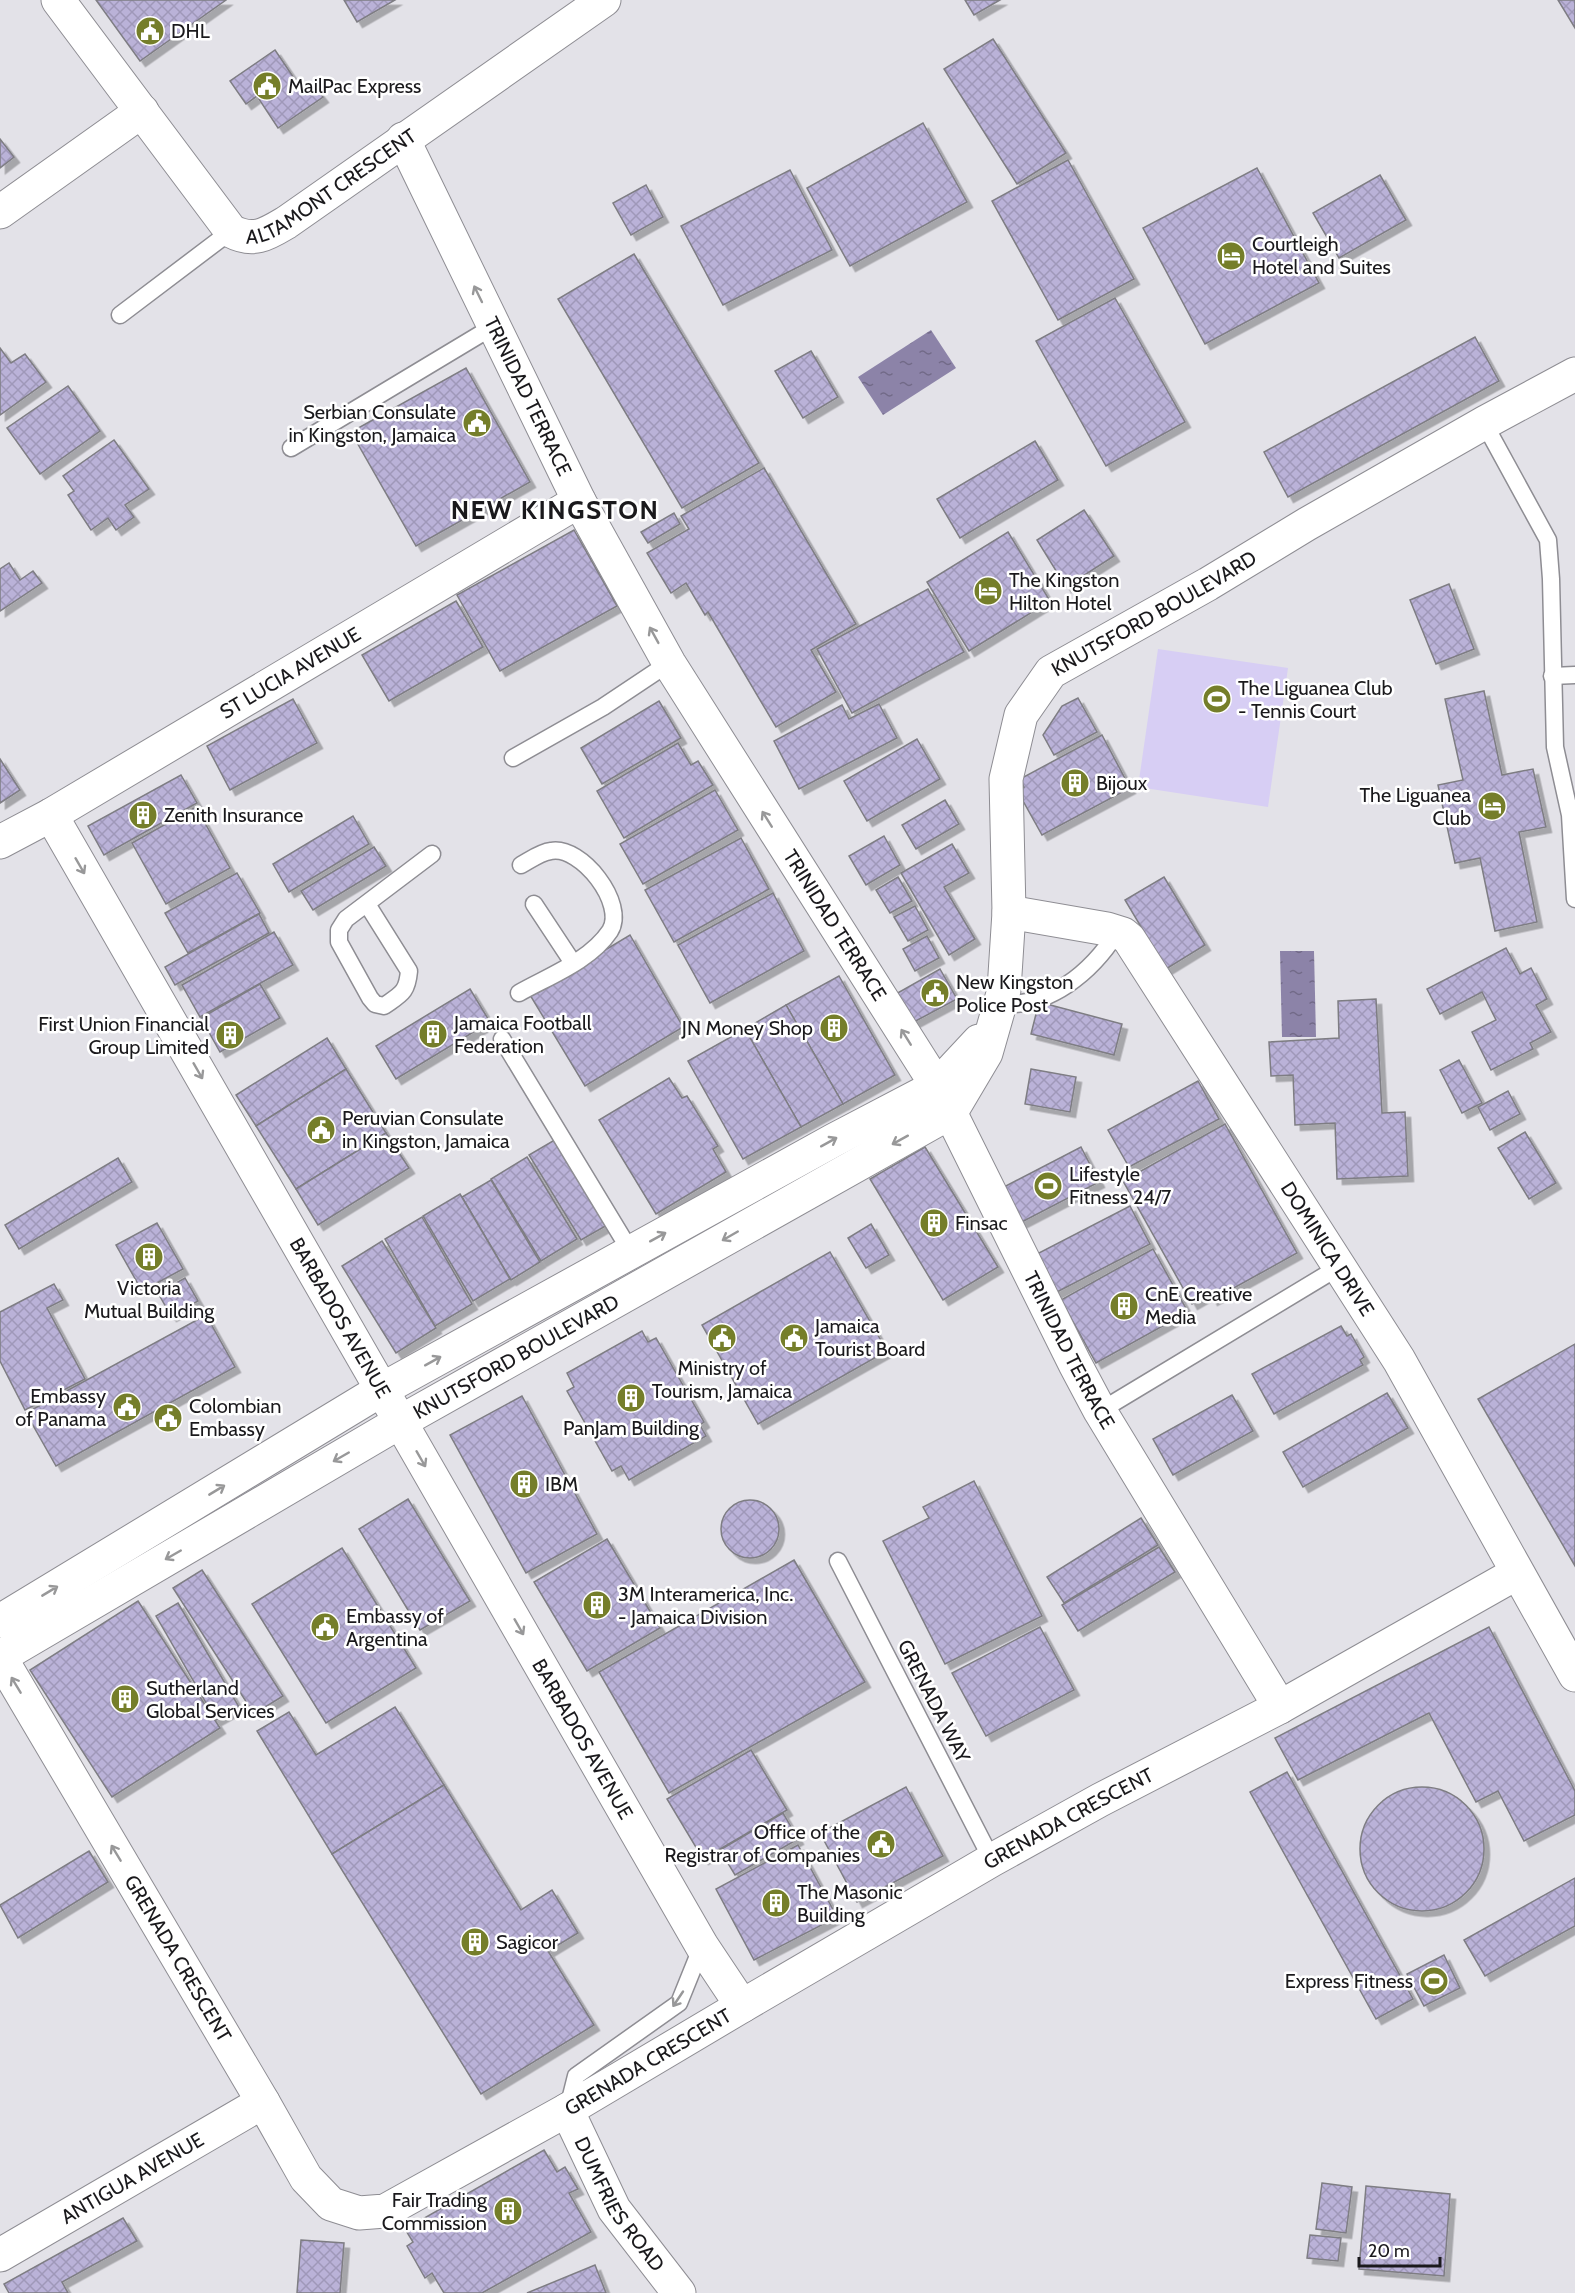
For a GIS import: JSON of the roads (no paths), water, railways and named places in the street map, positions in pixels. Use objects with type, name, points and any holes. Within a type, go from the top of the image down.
[{"type":"street","name":"ALTAMONT CRESCENT","points":[[58,0],[231,231],[243,238],[265,236],[604,0]]},
{"type":"street","points":[[0,212],[142,111]]},
{"type":"street","name":"TRINIDAD TERRACE","points":[[404,139],[579,501],[669,663],[944,1099],[1100,1411],[1280,1707]]},
{"type":"street","name":"KNUTSFORD BOULEVARD","points":[[0,1657],[944,1099],[986,1053],[1004,990],[1009,912],[1006,780],[1021,715],[1051,672],[1208,584],[1307,524],[1484,423],[1575,374]]},
{"type":"street","name":"ST LUCIA AVENUE","points":[[0,842],[51,815],[579,501]]},
{"type":"street","name":"BARBADOS AVENUE","points":[[51,815],[702,1946],[742,2006]]},
{"type":"street","points":[[1009,912],[1117,932]]},
{"type":"street","name":"DOMINICA DRIVE","points":[[1117,932],[1129,939],[1398,1360],[1575,1675]]},
{"type":"street","name":"KNUTSFORD BOULEVARD","points":[[0,1621],[381,1390],[834,1140],[944,1099]]},
{"type":"street","name":"GRENADA CRESCENT","points":[[0,1657],[306,2178],[331,2204],[359,2213],[385,2211],[567,2110],[992,1860],[1100,1800],[1280,1707],[1517,1573]]},
{"type":"street","name":"ANTIGUA AVENUE","points":[[0,2254],[263,2102]]},
{"type":"street","name":"DUMFRIES ROAD","points":[[567,2110],[614,2209],[679,2293]]},
{"type":"lane","points":[[120,315],[231,231]]},
{"type":"lane","points":[[291,448],[494,326]]},
{"type":"lane","points":[[1484,423],[1548,540],[1555,747],[1570,815],[1575,899]]},
{"type":"lane","points":[[513,758],[603,707],[669,663]]},
{"type":"lane","points":[[1552,676],[1575,675]]},
{"type":"lane","points":[[519,993],[573,963],[597,946],[611,929],[616,911],[588,866],[570,853],[551,850],[521,865]]},
{"type":"lane","points":[[367,904],[409,971],[408,983],[404,992],[384,1006],[375,1004],[370,998],[339,942],[339,930],[346,919],[432,854]]},
{"type":"lane","points":[[534,904],[573,963]]},
{"type":"lane","points":[[997,1014],[1016,1005],[1027,1004],[1054,994],[1105,951],[1117,932]]},
{"type":"lane","points":[[502,1039],[631,1252]]},
{"type":"lane","points":[[1100,1411],[1340,1267]]},
{"type":"lane","name":"GRENADA WAY","points":[[838,1561],[992,1860]]},
{"type":"lane","points":[[567,2110],[576,2076],[678,2003],[702,1946]]},
{"type":"water","points":[[931,330],[956,368],[883,415],[858,377]]},
{"type":"water","points":[[1280,951],[1314,951],[1316,1037],[1282,1037]]},
{"type":"place","name":"DHL","points":[[150,31]]},
{"type":"place","name":"MailPac Express","points":[[267,86]]},
{"type":"place","name":"Courtleigh Hotel and Suites","points":[[1231,256]]},
{"type":"place","name":"Serbian Consulate in Kingston, Jamaica","points":[[477,423]]},
{"type":"place","name":"The Kingston Hilton Hotel","points":[[988,591]]},
{"type":"place","name":"The Liguanea Club - Tennis Court","points":[[1217,699]]},
{"type":"place","name":"Bijoux","points":[[1075,783]]},
{"type":"place","name":"The Liguanea Club","points":[[1492,806]]},
{"type":"place","name":"Zenith Insurance","points":[[143,815]]},
{"type":"place","name":"New Kingston Police Post","points":[[935,993]]},
{"type":"place","name":"JN Money Shop","points":[[834,1028]]},
{"type":"place","name":"Jamaica Football Federation","points":[[433,1034]]},
{"type":"place","name":"First Union Financial Group Limited","points":[[230,1035]]},
{"type":"place","name":"Peruvian Consulate in Kingston, Jamaica","points":[[321,1130]]},
{"type":"place","name":"Lifestyle Fitness 24/7","points":[[1048,1186]]},
{"type":"place","name":"Finsac","points":[[934,1223]]},
{"type":"place","name":"Victoria Mutual Building","points":[[149,1257]]},
{"type":"place","name":"CnE Creative Media","points":[[1124,1306]]},
{"type":"place","name":"Ministry of Tourism, Jamaica","points":[[722,1338]]},
{"type":"place","name":"Jamaica Tourist Board","points":[[794,1338]]},
{"type":"place","name":"PanJam Building","points":[[631,1398]]},
{"type":"place","name":"Embassy of Panama","points":[[127,1407]]},
{"type":"place","name":"Colombian Embassy","points":[[168,1418]]},
{"type":"place","name":"IBM","points":[[524,1484]]},
{"type":"place","name":"3M Interamerica, Inc. - Jamaica Division","points":[[597,1605]]},
{"type":"place","name":"Embassy of Argentina","points":[[325,1627]]},
{"type":"place","name":"Sutherland Global Services","points":[[125,1699]]},
{"type":"place","name":"Office of the Registrar of Companies","points":[[881,1844]]},
{"type":"place","name":"The Masonic Building","points":[[776,1903]]},
{"type":"place","name":"Sagicor","points":[[475,1942]]},
{"type":"place","name":"Express Fitness","points":[[1434,1981]]},
{"type":"place","name":"Fair Trading Commission","points":[[508,2211]]},
{"type":"district","name":"NEW KINGSTON","points":[[555,510]]}]
